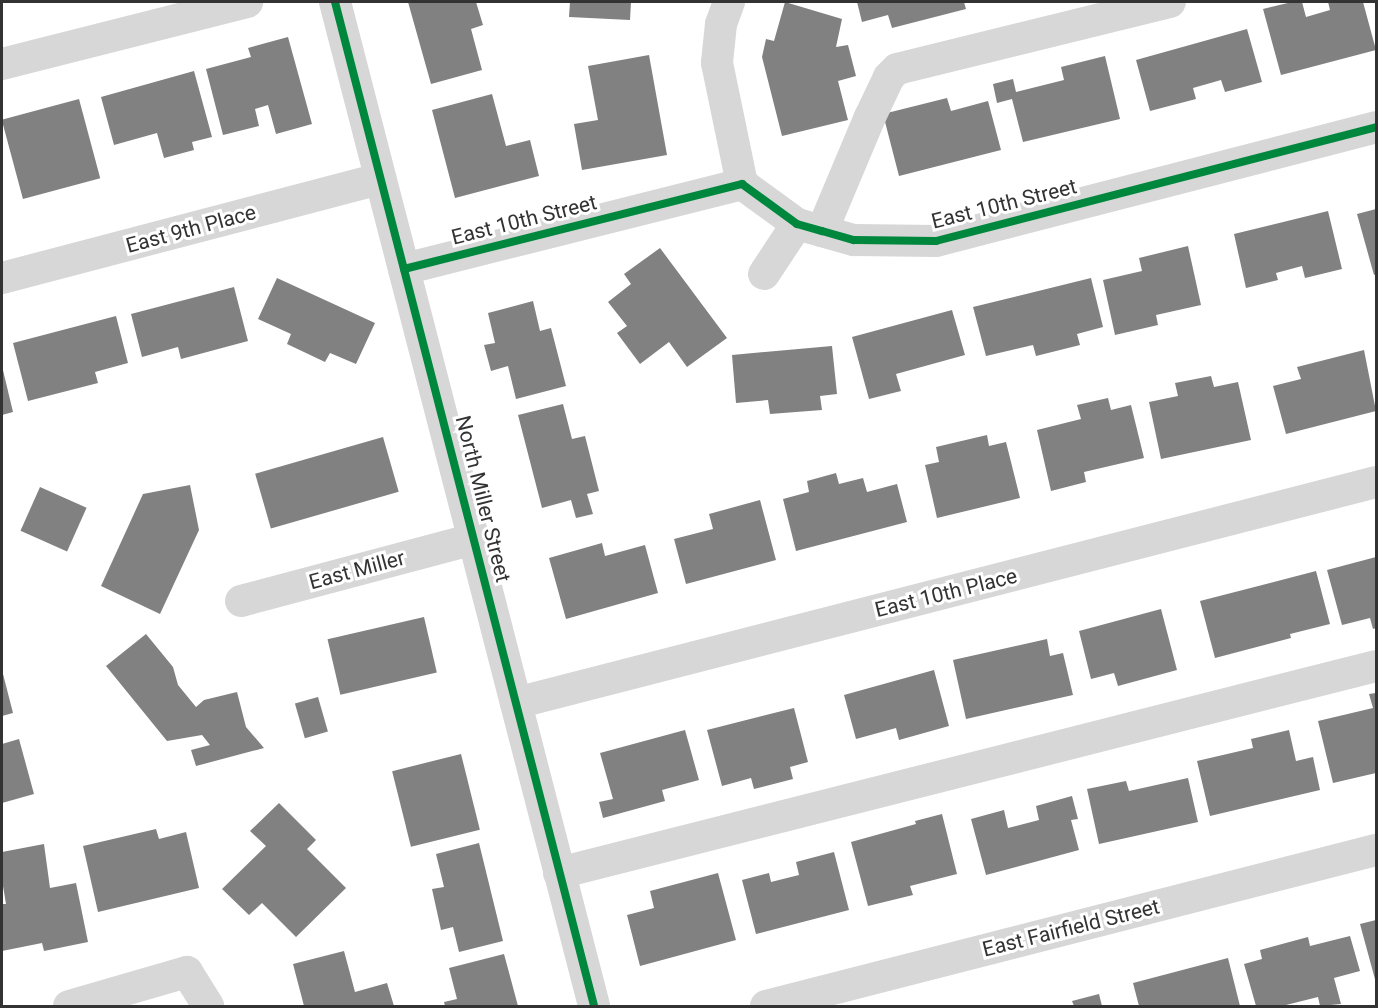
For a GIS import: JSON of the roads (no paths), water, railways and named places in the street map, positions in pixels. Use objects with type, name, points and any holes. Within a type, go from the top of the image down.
[{"type":"street","points":[[2,64],[247,2]]},
{"type":"street","name":"North Miller Street","points":[[335,2],[594,1006]]},
{"type":"street","points":[[729,2],[721,24],[717,63],[742,184]]},
{"type":"street","points":[[764,274],[809,228],[870,117],[889,77],[897,69],[1170,2]]},
{"type":"street","name":"East 10th Street","points":[[404,269],[742,184],[809,228],[854,240],[936,241],[1377,127]]},
{"type":"street","name":"East 9th Place","points":[[2,278],[380,179]]},
{"type":"street","name":"East 10th Place","points":[[516,703],[1377,482]]},
{"type":"street","name":"East Miller","points":[[241,601],[474,539]]},
{"type":"street","points":[[559,873],[1377,666]]},
{"type":"street","name":"East Fairfield Street","points":[[766,1006],[1377,850]]},
{"type":"street","points":[[69,1006],[187,972],[208,1006]]}]
